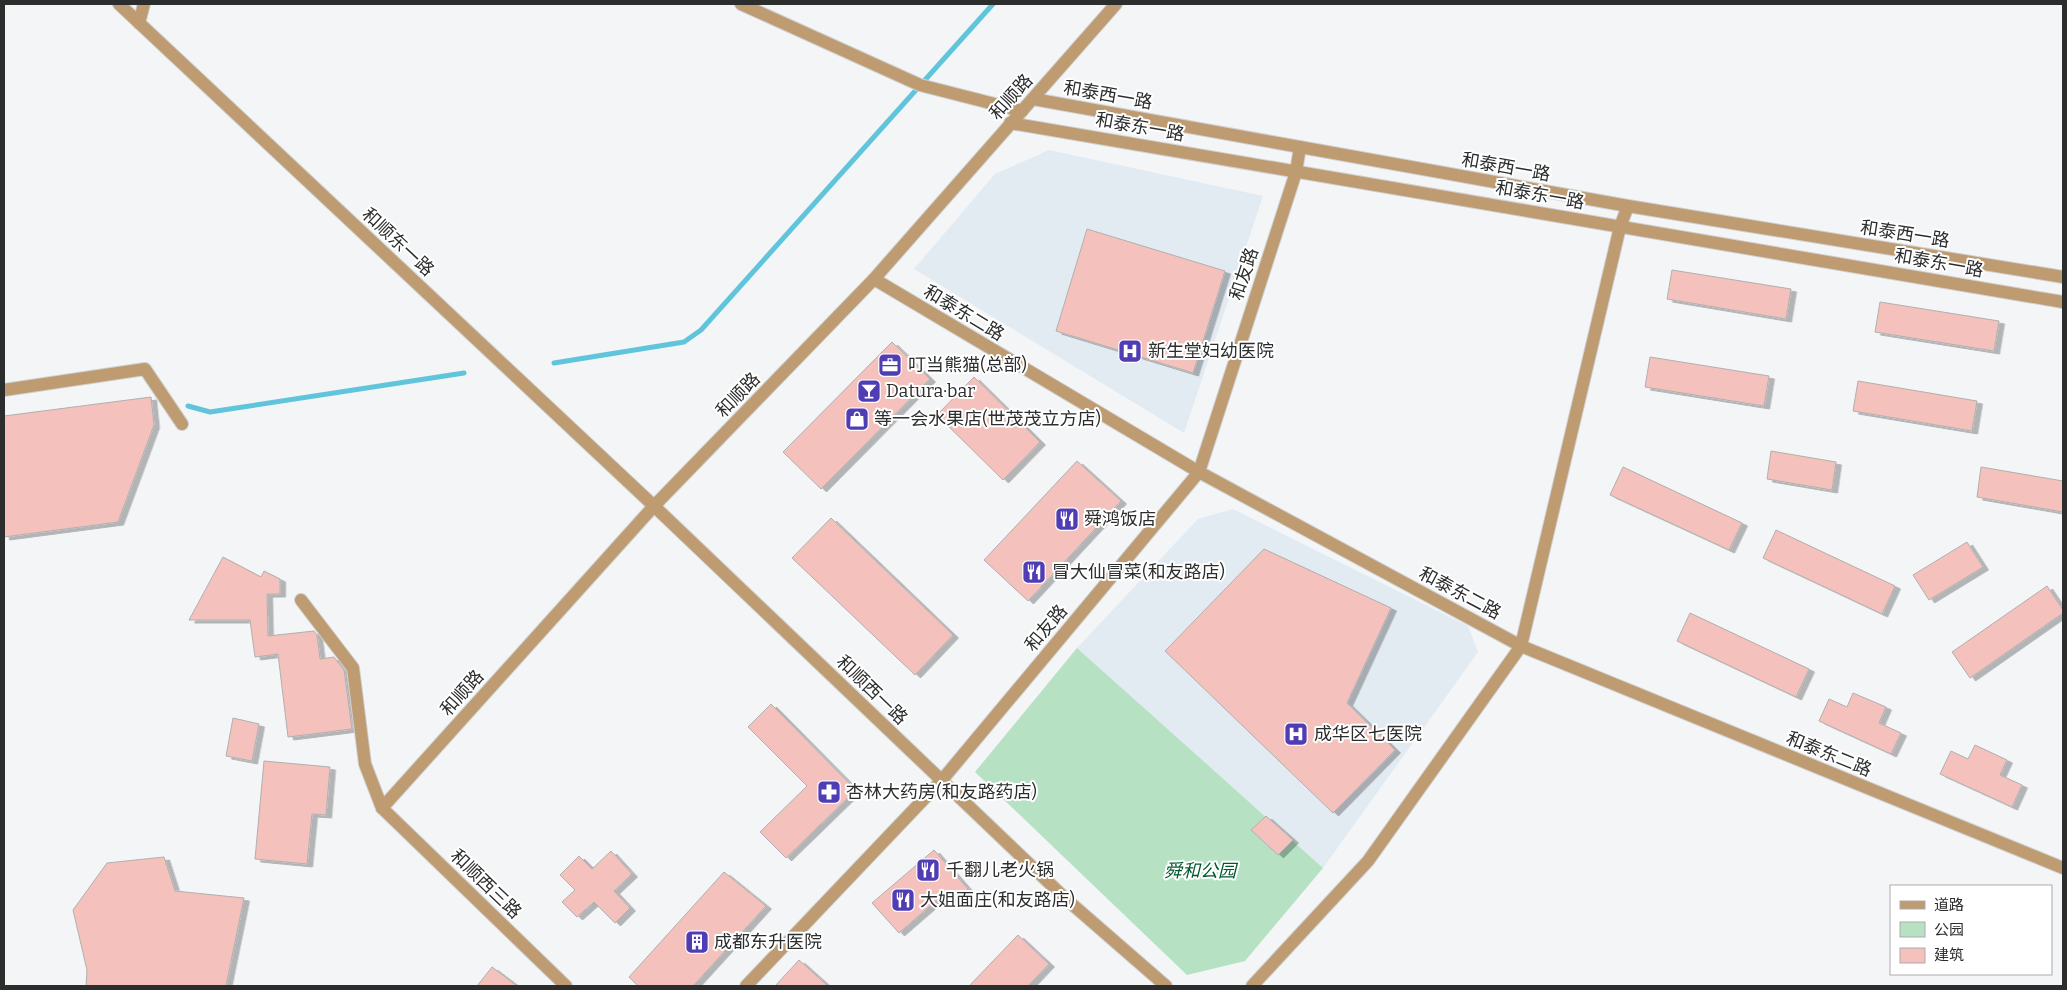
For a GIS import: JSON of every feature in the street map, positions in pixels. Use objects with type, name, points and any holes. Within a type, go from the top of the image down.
[{"type":"street","name":"和顺东一路","points":[[119,4],[654,506]]},
{"type":"street","points":[[139,23],[144,4]]},
{"type":"street","points":[[742,4],[920,85],[1022,111]]},
{"type":"street","name":"和顺路","points":[[382,808],[654,506],[874,279],[1116,4]]},
{"type":"street","name":"和泰西一路","points":[[1033,99],[1628,206],[2063,277]]},
{"type":"street","name":"和泰东一路","points":[[1010,123],[2063,302]]},
{"type":"street","name":"和友路","points":[[746,986],[942,780],[1199,472],[1296,172],[1300,147]]},
{"type":"street","points":[[1252,986],[1368,861],[1521,646],[1620,227],[1628,206]]},
{"type":"street","name":"和泰东二路","points":[[874,279],[1199,472],[1521,646],[2063,868]]},
{"type":"street","points":[[4,390],[145,369],[182,424]]},
{"type":"street","name":"和顺西一路","points":[[654,506],[1066,899],[1166,986]]},
{"type":"street","points":[[302,600],[353,668],[365,764],[382,808]]},
{"type":"street","name":"和顺西三路","points":[[382,808],[566,986]]},
{"type":"shaded area","name":"新生堂妇幼医院","points":[[1049,150],[1263,196],[1184,433],[914,269],[995,174]]},
{"type":"shaded area","name":"成华区七医院","points":[[1233,509],[1468,626],[1478,652],[1323,868],[1077,648],[1198,519]]},
{"type":"green space","name":"舜和公园","points":[[1077,648],[1323,868],[1245,961],[1187,975],[975,772]]},
{"type":"building","points":[[1087,229],[1225,271],[1193,373],[1056,331]]},
{"type":"building","points":[[1672,270],[1791,289],[1786,319],[1667,299]]},
{"type":"building","points":[[1880,302],[1999,321],[1994,351],[1875,332]]},
{"type":"building","points":[[892,342],[930,379],[821,489],[783,452]]},
{"type":"building","points":[[1650,357],[1769,376],[1764,406],[1645,387]]},
{"type":"building","points":[[974,377],[1040,442],[1003,480],[937,415]]},
{"type":"building","points":[[1858,381],[1977,401],[1972,431],[1853,411]]},
{"type":"building","points":[[151,397],[154,425],[118,522],[4,537],[4,416]]},
{"type":"building","points":[[1771,451],[1836,462],[1832,490],[1767,479]]},
{"type":"building","points":[[1077,461],[1121,501],[1028,601],[984,560]]},
{"type":"building","points":[[1623,467],[1742,523],[1729,550],[1610,495]]},
{"type":"building","points":[[1981,467],[2063,481],[2063,512],[1977,497]]},
{"type":"building","points":[[831,518],[953,635],[915,675],[792,558]]},
{"type":"building","points":[[1776,530],[1895,586],[1882,614],[1763,558]]},
{"type":"building","points":[[1967,542],[1983,567],[1929,600],[1913,575]]},
{"type":"building","points":[[1264,549],[1391,608],[1347,703],[1395,750],[1333,813],[1165,651]]},
{"type":"building","points":[[223,557],[261,577],[264,571],[280,579],[280,594],[267,594],[268,636],[314,631],[317,635],[320,659],[334,657],[344,670],[352,729],[288,737],[278,654],[255,657],[250,620],[189,620]]},
{"type":"building","points":[[2047,586],[2063,610],[2063,613],[1970,678],[1952,652]]},
{"type":"building","points":[[1690,613],[1809,669],[1796,697],[1677,641]]},
{"type":"building","points":[[1853,693],[1886,707],[1879,723],[1901,733],[1891,754],[1819,721],[1829,699],[1847,707]]},
{"type":"building","points":[[771,704],[856,790],[786,858],[760,832],[807,786],[748,727]]},
{"type":"building","points":[[233,718],[259,724],[252,761],[226,756]]},
{"type":"building","points":[[1975,745],[2007,760],[2000,775],[2022,785],[2012,807],[1940,774],[1951,751],[1968,759]]},
{"type":"building","points":[[264,761],[330,767],[326,815],[312,814],[307,864],[255,859]]},
{"type":"building","points":[[1266,816],[1293,840],[1278,855],[1251,830]]},
{"type":"building","points":[[934,850],[968,889],[953,902],[945,893],[899,933],[872,903]]},
{"type":"building","points":[[611,851],[632,874],[614,891],[630,908],[615,923],[594,902],[577,917],[562,902],[575,890],[560,875],[579,856],[592,869]]},
{"type":"building","points":[[164,857],[175,891],[244,898],[226,986],[86,986],[87,970],[73,910],[107,863]]},
{"type":"building","name":"成都东升医院","points":[[724,872],[766,906],[693,986],[638,986],[629,977]]},
{"type":"building","points":[[1018,935],[1049,964],[1028,986],[969,986]]},
{"type":"building","points":[[799,960],[828,986],[775,986]]},
{"type":"building","points":[[492,967],[517,986],[477,986]]},
{"type":"waterway","points":[[554,363],[684,342],[701,330],[993,4]]},
{"type":"waterway","points":[[188,406],[210,412],[464,373]]},
{"type":"place","name":"新生堂妇幼医院","points":[[1130,351]]},
{"type":"place","name":"叮当熊猫(总部)","points":[[890,365]]},
{"type":"place","name":"Datura·bar","points":[[869,391]]},
{"type":"place","name":"等一会水果店(世茂茂立方店)","points":[[857,419]]},
{"type":"place","name":"舜鸿饭店","points":[[1067,519]]},
{"type":"place","name":"冒大仙冒菜(和友路店)","points":[[1034,572]]},
{"type":"place","name":"成华区七医院","points":[[1296,734]]},
{"type":"place","name":"杏林大药房(和友路药店)","points":[[829,792]]},
{"type":"place","name":"千翻儿老火锅","points":[[928,870]]},
{"type":"place","name":"大姐面庄(和友路店)","points":[[903,900]]},
{"type":"place","name":"成都东升医院","points":[[697,942]]}]
